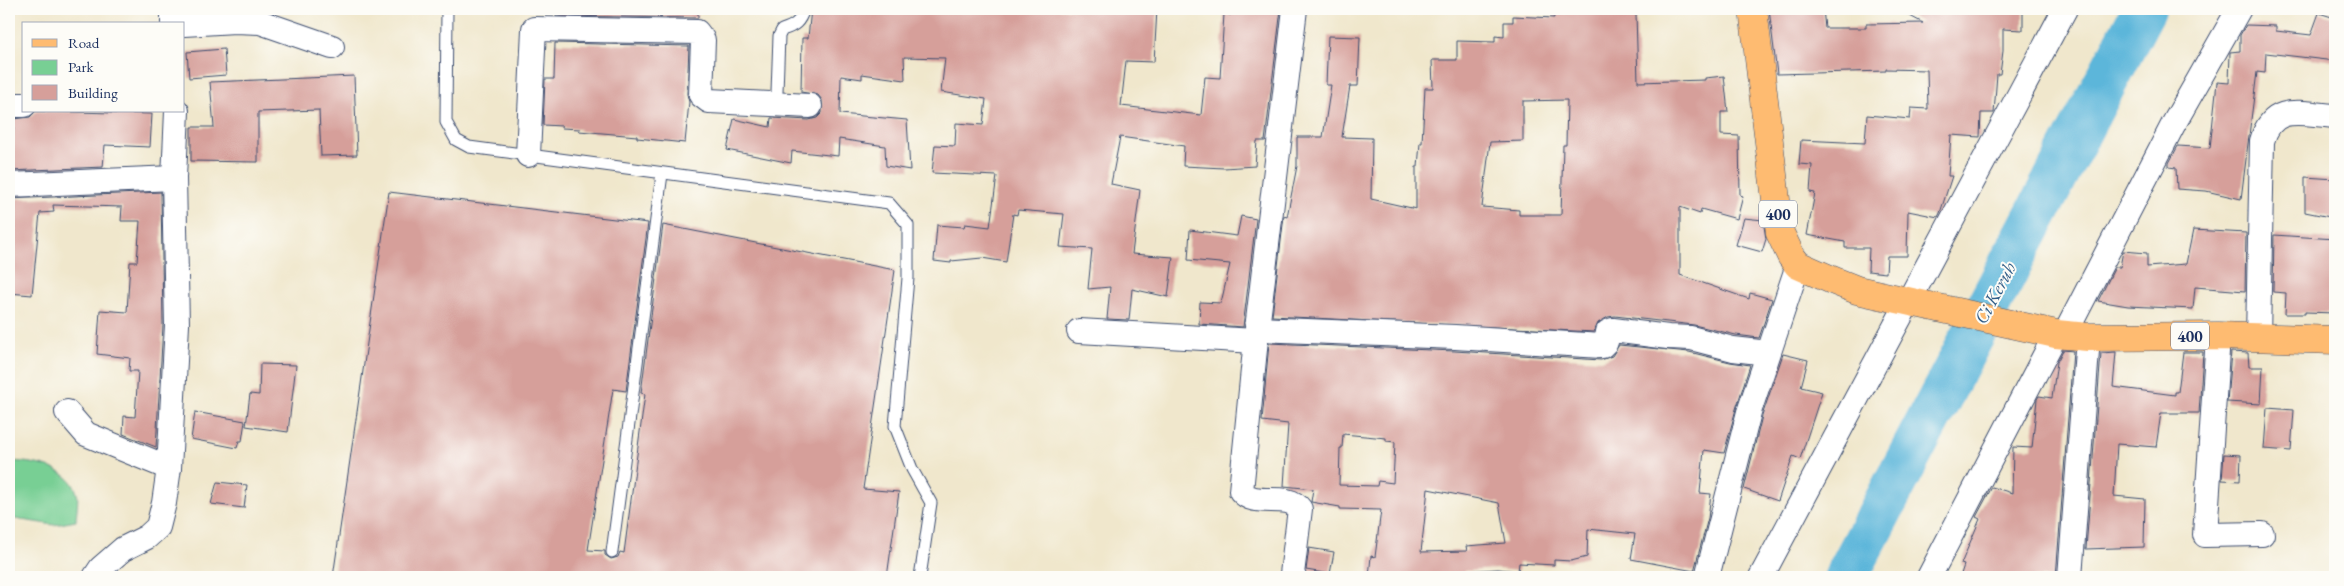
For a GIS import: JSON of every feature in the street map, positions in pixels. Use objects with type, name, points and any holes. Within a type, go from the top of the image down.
[{"type":"main road","name":"400","points":[[1753,9],[1780,233],[1790,256],[1798,265],[1858,290],[2063,334],[2335,340]]},
{"type":"street","points":[[173,9],[173,22]]},
{"type":"street","points":[[1294,577],[1292,574],[1300,509],[1293,502],[1250,499],[1241,491],[1295,9]]},
{"type":"street","points":[[1761,577],[2065,9]]},
{"type":"street","points":[[1930,577],[2063,334],[2173,125],[2239,9]]},
{"type":"street","points":[[528,156],[535,19],[697,32],[702,40],[700,95],[704,99],[709,101],[810,106]]},
{"type":"street","points":[[185,24],[235,20],[260,22],[332,47]]},
{"type":"street","points":[[9,105],[22,105]]},
{"type":"street","points":[[95,577],[101,568],[123,549],[147,538],[158,527],[164,503],[169,468],[177,324],[174,178],[177,112]]},
{"type":"street","points":[[2258,338],[2262,141],[2265,129],[2272,120],[2283,113],[2335,116]]},
{"type":"street","points":[[9,186],[174,178]]},
{"type":"street","points":[[1707,577],[1742,439],[1768,353],[1798,265]]},
{"type":"street","points":[[1079,330],[1257,335],[1455,337],[1602,346],[1606,342],[1608,332],[1613,330],[1691,338],[1733,349],[1768,353]]},
{"type":"street","points":[[2063,334],[2070,577]]},
{"type":"street","points":[[2218,336],[2205,535],[2262,534]]},
{"type":"street","points":[[67,412],[86,434],[169,468]]},
{"type":"lane","points":[[448,9],[446,122],[456,140],[469,147],[889,203],[908,225],[908,278],[895,426],[912,469],[931,504],[920,577]]},
{"type":"lane","points":[[777,92],[779,36],[782,30],[794,26],[801,20],[804,9]]},
{"type":"lane","points":[[612,552],[662,174]]},
{"type":"green space","points":[[9,461],[39,464],[58,471],[66,477],[73,484],[77,493],[76,521],[54,525],[9,518]]},
{"type":"building","points":[[556,9],[698,9],[698,18],[556,16]]},
{"type":"building","points":[[811,9],[1157,9],[1154,62],[1126,61],[1121,106],[1201,115],[1205,77],[1220,78],[1224,14],[1231,15],[1231,9],[1281,9],[1265,141],[1257,141],[1255,166],[1224,168],[1183,166],[1184,146],[1120,137],[1111,184],[1140,190],[1132,254],[1173,257],[1168,297],[1132,289],[1129,320],[1107,319],[1110,287],[1088,289],[1092,249],[1060,247],[1064,214],[1018,210],[1017,215],[1013,214],[1006,262],[982,258],[951,261],[951,263],[934,261],[937,225],[964,227],[965,224],[990,227],[997,176],[932,173],[935,145],[955,146],[956,123],[983,125],[986,99],[941,92],[945,58],[904,57],[905,80],[862,74],[862,79],[841,76],[840,114],[907,120],[910,170],[886,166],[885,146],[839,139],[838,156],[792,151],[791,163],[727,150],[734,119],[770,127],[771,118],[809,120],[817,118],[822,113],[822,100],[818,95],[801,92],[802,38],[808,38]]},
{"type":"building","points":[[1769,9],[1823,9],[1825,28],[1866,28],[1866,24],[1923,23],[1897,9],[2023,9],[2023,30],[2003,29],[2003,51],[2000,74],[1997,74],[1994,113],[1981,113],[1980,137],[1951,135],[1948,176],[1952,176],[1940,213],[1938,217],[1908,211],[1907,256],[1887,256],[1886,273],[1868,271],[1869,248],[1845,248],[1845,242],[1807,235],[1815,193],[1810,192],[1812,165],[1799,164],[1801,140],[1865,143],[1867,115],[1910,119],[1911,108],[1928,109],[1927,70],[1886,69],[1886,71],[1777,74]]},
{"type":"building","points":[[1553,11],[1636,14],[1638,82],[1705,80],[1705,78],[1724,76],[1728,112],[1721,112],[1721,135],[1739,136],[1740,195],[1743,196],[1737,219],[1701,209],[1700,214],[1680,207],[1680,275],[1749,299],[1750,293],[1772,299],[1759,338],[1736,335],[1694,325],[1615,316],[1608,317],[1598,323],[1594,332],[1272,316],[1284,216],[1287,217],[1297,166],[1297,137],[1323,137],[1331,85],[1326,85],[1328,36],[1360,37],[1358,86],[1350,86],[1342,137],[1372,138],[1371,199],[1416,209],[1416,167],[1418,167],[1420,143],[1422,143],[1425,88],[1433,88],[1432,60],[1457,60],[1457,41],[1495,42],[1495,36],[1504,37],[1504,22],[1513,22],[1513,16],[1554,18]],"holes":[[[1567,100],[1566,145],[1563,145],[1561,215],[1519,215],[1519,210],[1482,207],[1490,142],[1523,141],[1523,101]]]},
{"type":"building","points":[[2319,13],[2335,18],[2335,61],[2266,53],[2265,73],[2257,72],[2241,199],[2206,191],[2177,189],[2176,168],[2169,167],[2169,163],[2178,146],[2210,148],[2217,82],[2229,83],[2230,52],[2240,51],[2240,35],[2246,25],[2276,26],[2276,31],[2311,35]]},
{"type":"building","points":[[555,43],[689,46],[687,94],[689,102],[685,143],[543,125],[545,79],[554,79]]},
{"type":"building","points":[[224,49],[226,75],[189,78],[187,52]]},
{"type":"building","points":[[354,76],[357,155],[321,156],[319,110],[258,112],[258,162],[191,161],[191,127],[214,127],[210,82]]},
{"type":"building","points":[[35,112],[152,114],[150,147],[105,145],[103,167],[9,171],[9,154],[13,153],[14,119],[30,117]]},
{"type":"building","points":[[2305,177],[2335,179],[2335,218],[2305,212]]},
{"type":"building","points":[[161,192],[163,325],[156,447],[123,434],[124,416],[135,417],[138,371],[129,371],[130,358],[97,354],[100,310],[127,312],[130,262],[137,262],[140,221],[121,221],[122,207],[53,205],[54,212],[40,213],[32,295],[9,293],[9,199]]},
{"type":"building","points":[[389,192],[648,223],[626,391],[613,389],[588,550],[605,551],[605,555],[611,559],[618,557],[620,552],[624,553],[645,394],[641,393],[663,225],[895,270],[863,489],[899,492],[887,577],[333,577]]},
{"type":"building","points":[[1241,216],[1256,219],[1243,327],[1199,324],[1200,302],[1221,303],[1230,264],[1188,260],[1190,230],[1237,236]]},
{"type":"building","points":[[1744,218],[1763,220],[1766,239],[1762,252],[1736,245]]},
{"type":"building","points":[[2193,230],[2246,233],[2245,291],[2195,287],[2193,309],[2128,306],[2098,301],[2115,267],[2120,267],[2123,251],[2147,253],[2147,267],[2186,264]]},
{"type":"building","points":[[2274,235],[2335,239],[2335,313],[2305,312],[2305,314],[2285,314],[2286,293],[2273,292]]},
{"type":"building","points":[[1269,343],[1601,360],[1612,356],[1619,345],[1689,352],[1750,365],[1724,453],[1704,450],[1700,493],[1711,494],[1708,518],[1694,571],[1631,559],[1635,534],[1588,529],[1587,557],[1571,561],[1554,560],[1554,565],[1519,563],[1518,571],[1498,569],[1465,571],[1465,577],[1369,577],[1371,556],[1375,557],[1381,510],[1340,509],[1340,507],[1311,502],[1313,489],[1284,486],[1288,424],[1262,421]],"holes":[[[1343,434],[1386,438],[1386,441],[1395,442],[1393,483],[1378,481],[1377,486],[1339,485],[1340,448],[1342,448]],[[1428,489],[1499,503],[1506,543],[1466,546],[1467,551],[1421,552]]]},
{"type":"building","points":[[2063,350],[2073,351],[2056,577],[1960,577],[1964,565],[1961,564],[1980,519],[1976,517],[1992,487],[2012,493],[2013,447],[2032,448],[2037,399],[2039,396],[2052,398],[2057,362]]},
{"type":"building","points":[[2116,352],[2113,387],[2175,395],[2175,392],[2178,392],[2183,352],[2203,352],[2199,413],[2161,413],[2156,447],[2117,444],[2114,496],[2145,499],[2144,547],[2086,549],[2101,353]]},
{"type":"building","points":[[2231,352],[2248,353],[2249,367],[2263,367],[2261,404],[2227,402]]},
{"type":"building","points":[[1783,354],[1808,360],[1801,387],[1822,392],[1800,459],[1793,456],[1778,501],[1744,489],[1762,416]]},
{"type":"building","points":[[260,364],[296,365],[288,432],[246,426],[250,394],[259,395]]},
{"type":"building","points":[[2267,408],[2294,410],[2291,451],[2264,449]]},
{"type":"building","points":[[195,412],[245,421],[242,441],[239,441],[237,448],[191,439]]},
{"type":"building","points":[[2224,454],[2241,455],[2240,481],[2222,480]]},
{"type":"building","points":[[217,482],[247,485],[244,508],[211,504]]},
{"type":"building","points":[[1309,548],[1334,552],[1330,574],[1306,570]]},
{"type":"waterway","name":"Ci Keruh","points":[[1846,577],[2144,9]]}]
